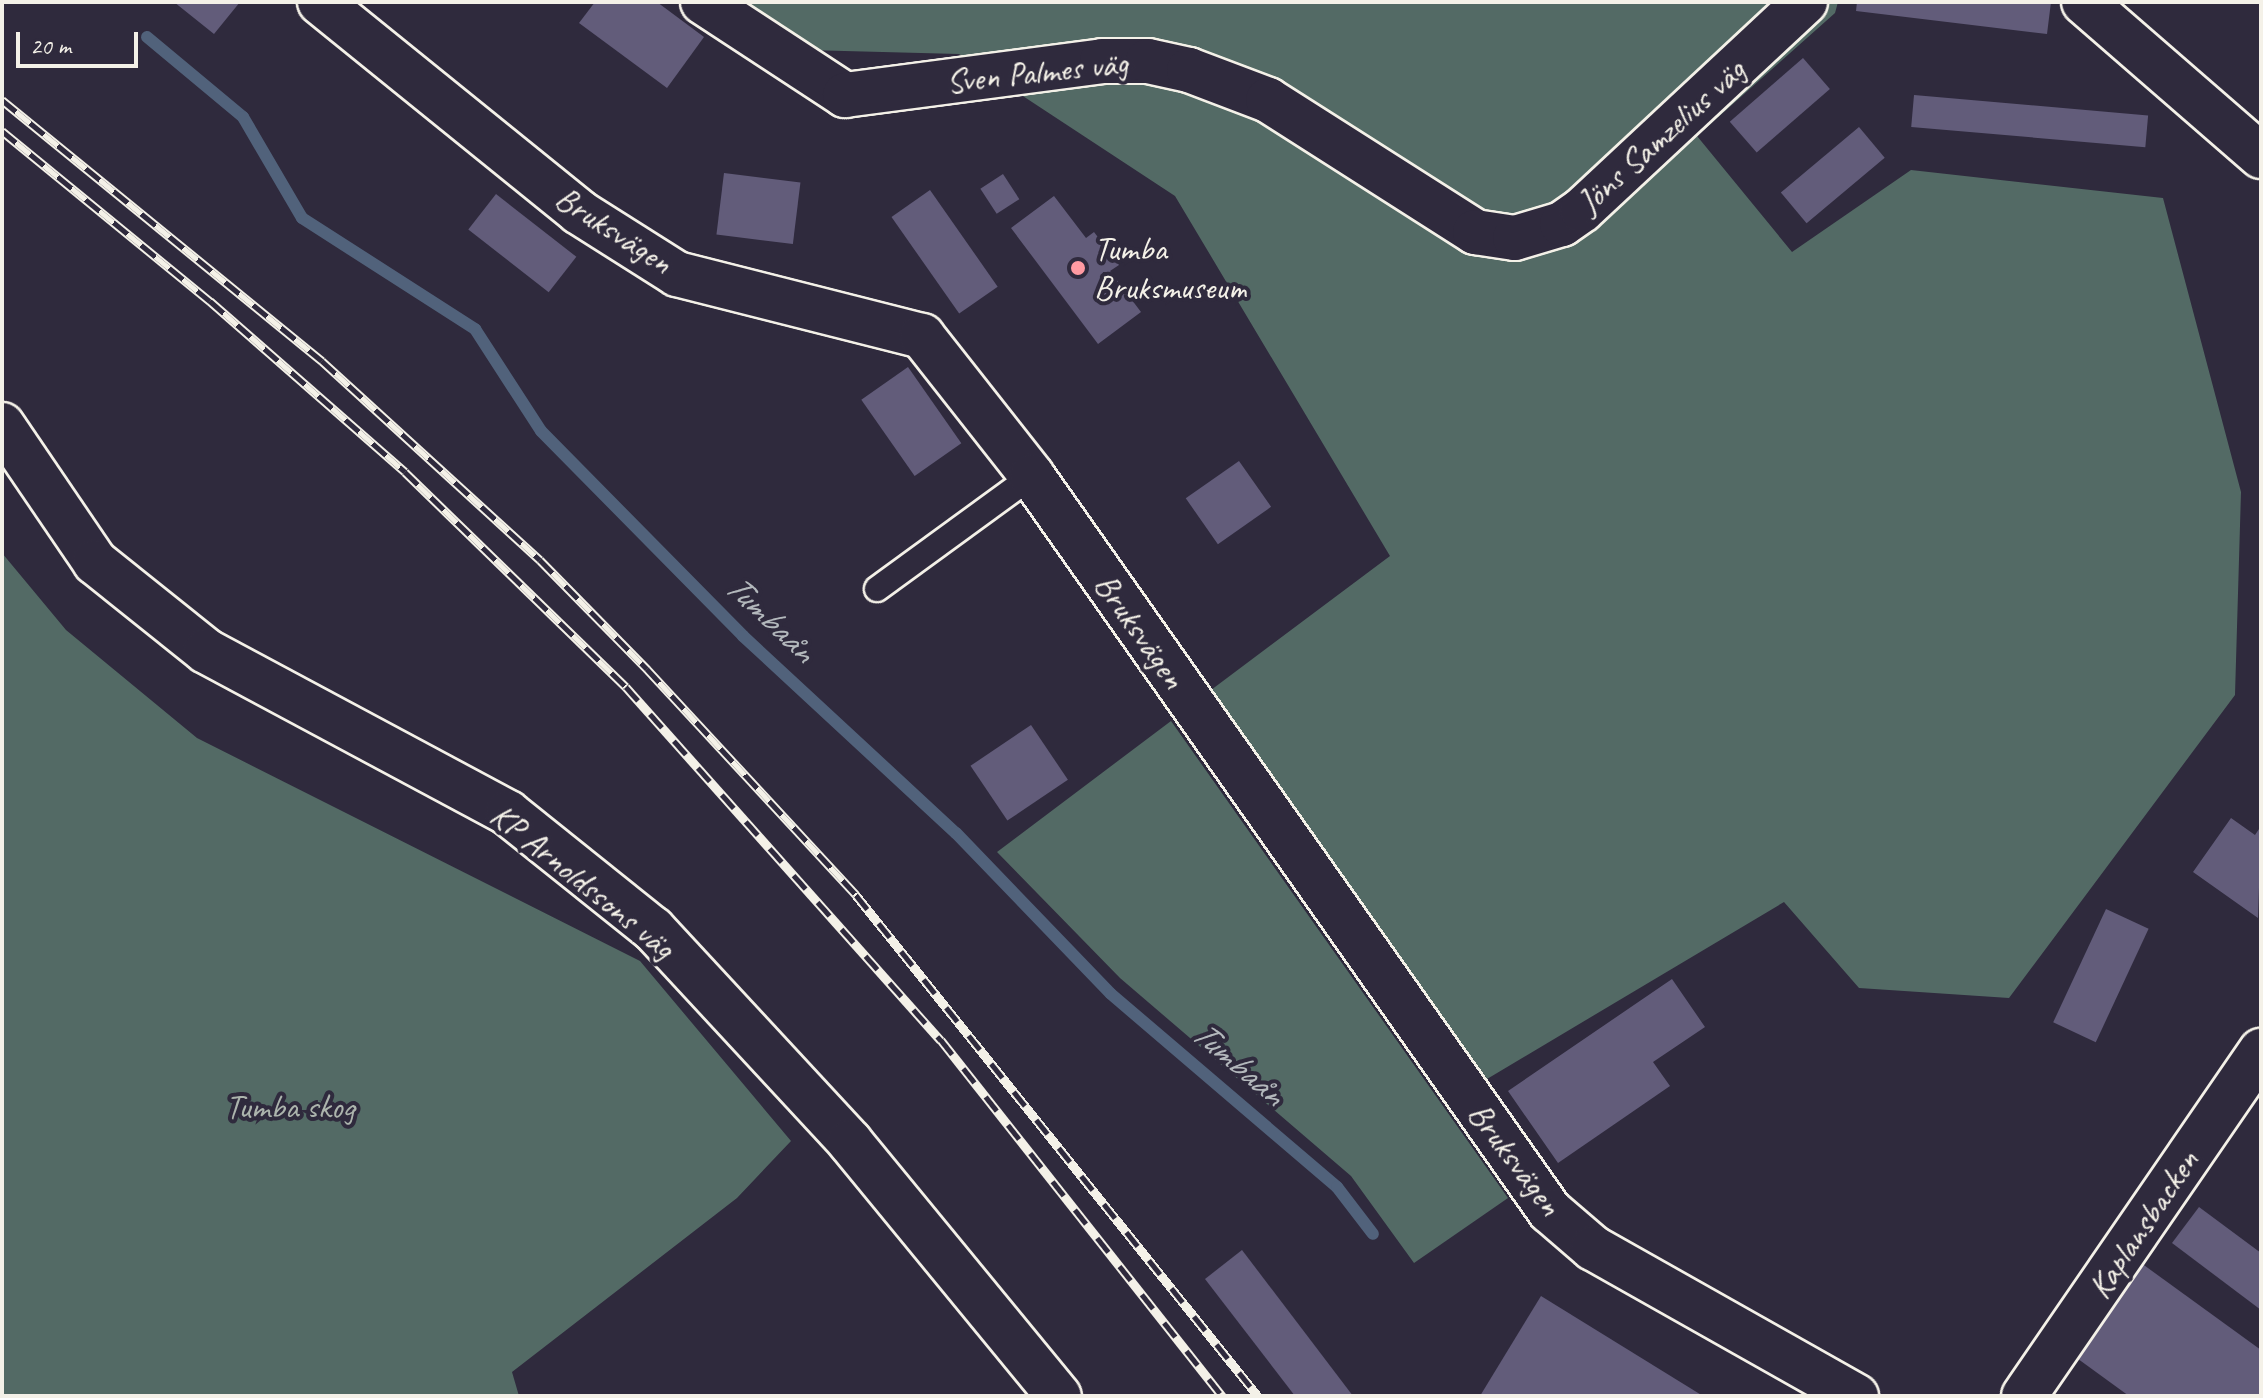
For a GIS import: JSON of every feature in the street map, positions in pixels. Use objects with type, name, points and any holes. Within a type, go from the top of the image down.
[{"type":"street","name":"Bruksvägen","points":[[320,2],[579,212],[677,274],[922,336],[1032,476],[1550,1211],[1593,1248],[1856,1396]]},
{"type":"street","name":"Sven Palmes väg","points":[[703,2],[845,95],[1102,61],[1148,61],[1189,70],[1268,100],[1457,222],[1499,236]]},
{"type":"street","name":"Jöns Samzelius väg","points":[[1499,236],[1536,235],[1582,210],[1805,2]]},
{"type":"street","points":[[2084,2],[2261,156]]},
{"type":"street","name":"KP Arnoldssons väg","points":[[2,425],[95,562],[206,651],[508,813],[653,929],[850,1142],[1059,1396]]},
{"type":"street","name":"Kaplansbacken","points":[[2024,1396],[2261,1051]]},
{"type":"lane","points":[[877,589],[1032,476]]},
{"type":"green space","points":[[744,2],[1838,2],[1835,13],[1697,136],[1792,252],[1911,170],[2163,198],[2241,492],[2235,695],[2009,998],[1859,988],[1784,902],[1487,1079],[1211,690],[1390,556],[1175,196],[959,54],[806,50]]},
{"type":"green space","name":"Tumba skog","points":[[2,553],[66,630],[197,738],[640,961],[791,1141],[737,1198],[512,1372],[519,1396],[2,1396]]},
{"type":"green space","points":[[1171,721],[1508,1198],[1414,1263],[1351,1176],[1120,978],[997,852]]},
{"type":"building","points":[[174,2],[240,2],[214,34]]},
{"type":"building","points":[[595,2],[657,2],[704,37],[667,88],[579,23]]},
{"type":"building","points":[[1857,2],[2051,2],[2047,34],[1856,11]]},
{"type":"building","points":[[1803,58],[1830,89],[1757,153],[1730,122]]},
{"type":"building","points":[[1914,95],[2148,115],[2145,147],[1911,127]]},
{"type":"building","points":[[1859,127],[1885,158],[1807,223],[1781,193]]},
{"type":"building","points":[[724,173],[800,182],[793,244],[716,235]]},
{"type":"building","points":[[1003,174],[1019,199],[997,214],[980,189]]},
{"type":"building","points":[[930,190],[998,287],[959,314],[891,217]]},
{"type":"building","points":[[496,194],[576,257],[549,292],[468,229]]},
{"type":"building","name":"Tumba Bruksmuseum","points":[[1054,196],[1086,238],[1094,232],[1119,265],[1110,271],[1141,312],[1098,344],[1011,228]]},
{"type":"building","points":[[908,367],[961,443],[915,476],[861,400]]},
{"type":"building","points":[[1239,461],[1271,507],[1218,544],[1186,498]]},
{"type":"building","points":[[1031,725],[1068,780],[1007,821],[970,766]]},
{"type":"building","points":[[2231,818],[2255,835],[2261,826],[2258,918],[2193,872]]},
{"type":"building","points":[[2106,909],[2149,929],[2096,1042],[2053,1022]]},
{"type":"building","points":[[1672,979],[1705,1027],[1653,1062],[1670,1086],[1558,1163],[1508,1091]]},
{"type":"building","points":[[2199,1207],[2261,1253],[2261,1310],[2172,1243]]},
{"type":"building","points":[[1242,1250],[1353,1396],[1295,1396],[1205,1279]]},
{"type":"building","points":[[2130,1255],[2261,1350],[2261,1396],[2129,1396],[2063,1348]]},
{"type":"building","points":[[1541,1296],[1703,1396],[1480,1396]]},
{"type":"waterway","name":"Tumbaån","points":[[147,37],[243,117],[302,218],[475,329],[541,431],[743,636],[956,833],[1111,994],[1337,1187],[1373,1234]]},
{"type":"railway","points":[[2,100],[322,361],[540,560],[647,669],[856,895],[1258,1396]]},
{"type":"railway","points":[[2,131],[210,301],[405,472],[626,687],[941,1040],[1222,1396]]},
{"type":"place","name":"Tumba Bruksmuseum","points":[[1078,268]]}]
